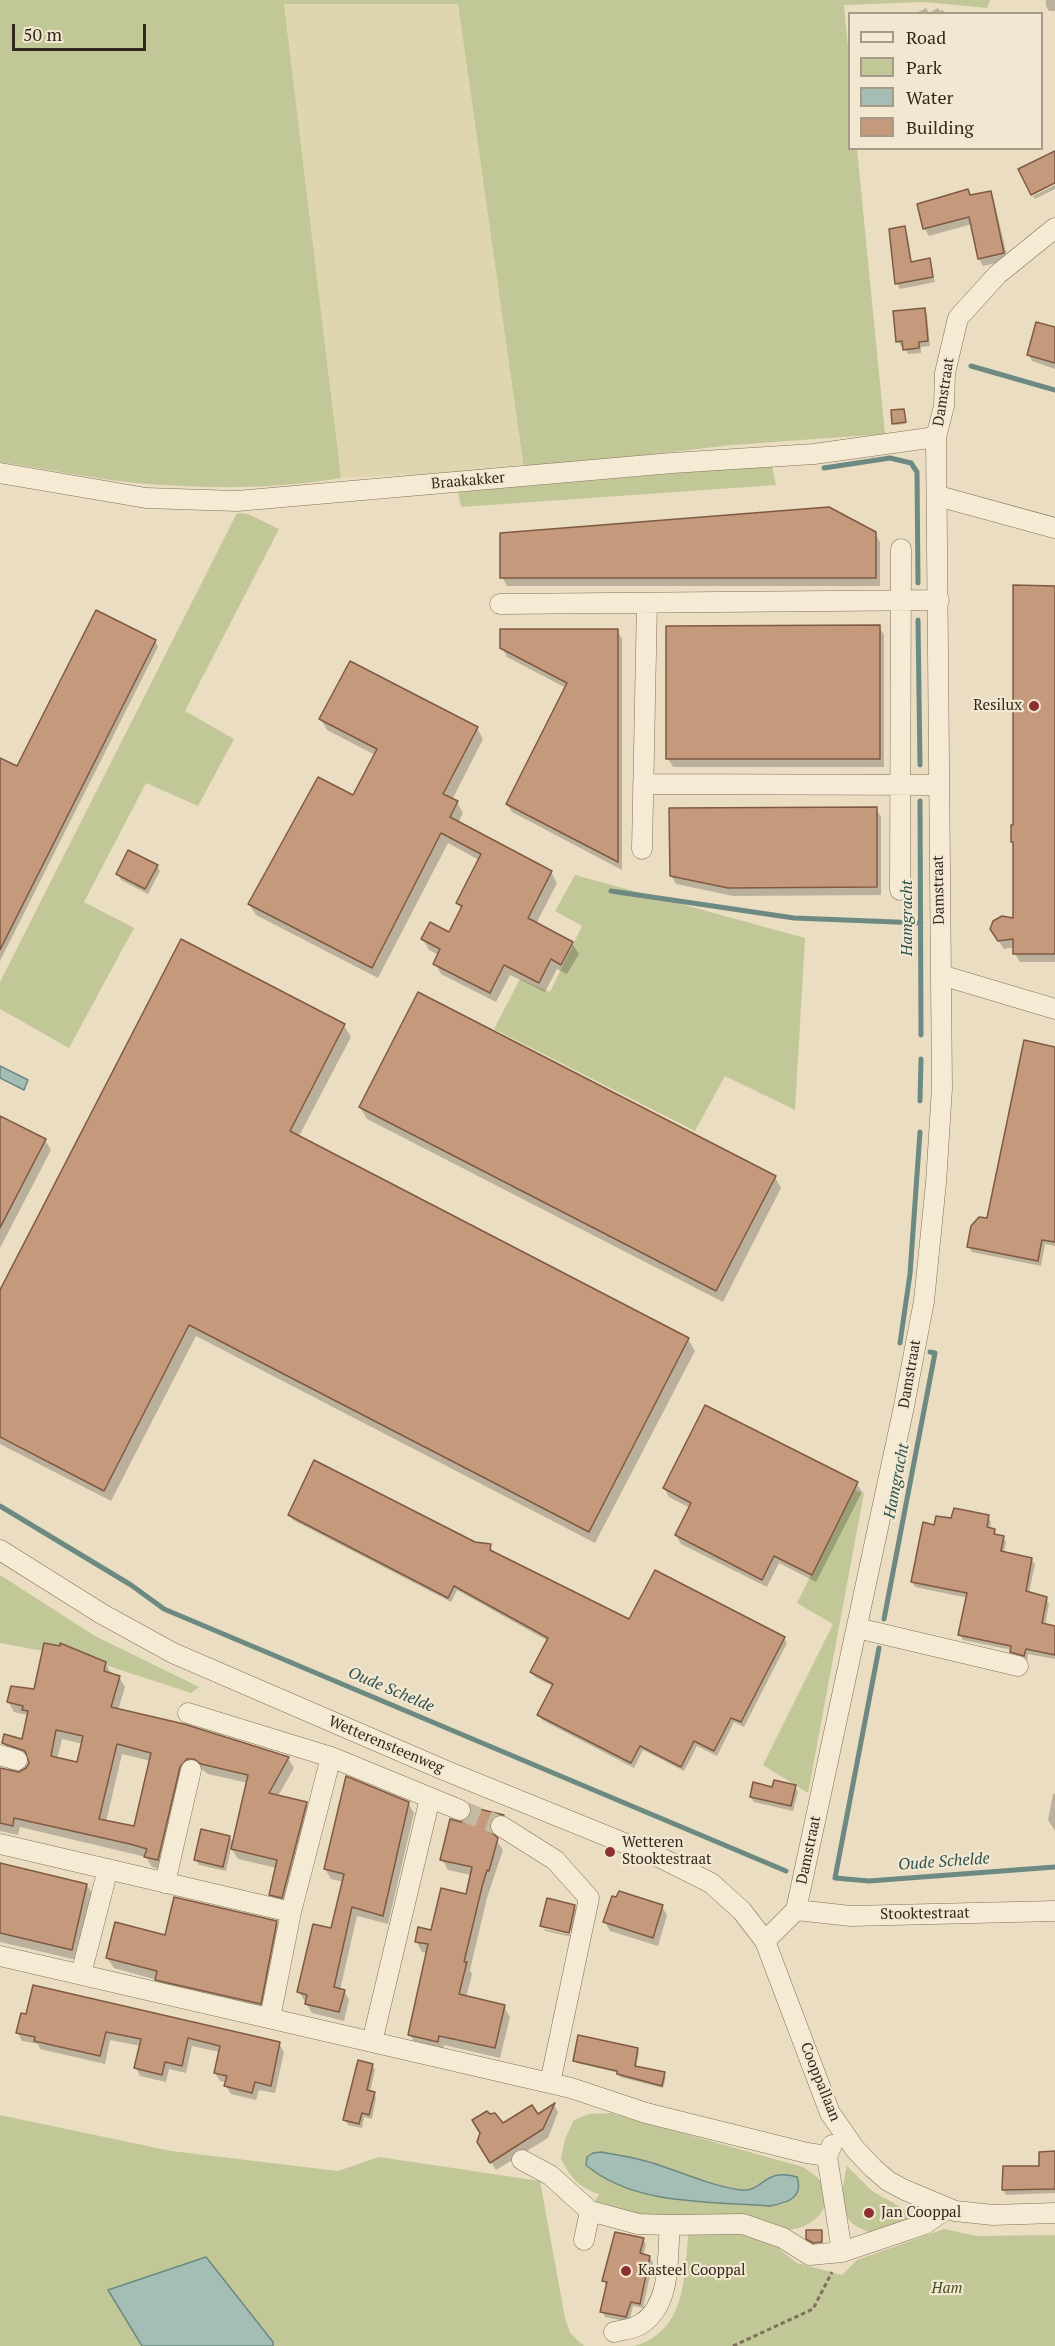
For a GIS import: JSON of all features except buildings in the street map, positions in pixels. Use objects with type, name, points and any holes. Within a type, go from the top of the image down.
[{"type":"street","name":"Damstraat","points":[[796,1910],[903,1412],[924,1301],[936,1183],[941,1100],[941,975],[936,437],[944,406],[945,372],[958,318],[998,274],[1055,228]]},
{"type":"street","name":"Braakakker","points":[[0,472],[146,498],[237,501],[672,463],[814,454],[936,437]]},
{"type":"street","points":[[938,496],[1055,528]]},
{"type":"street","points":[[900,890],[901,549]]},
{"type":"street","points":[[500,604],[939,600]]},
{"type":"street","points":[[642,849],[647,603]]},
{"type":"street","points":[[643,784],[939,785]]},
{"type":"street","points":[[941,975],[1055,1009]]},
{"type":"street","name":"Wetterensteenweg","points":[[0,1550],[102,1614],[173,1653],[444,1770],[688,1871],[711,1883],[727,1896],[765,1941]]},
{"type":"street","points":[[857,1628],[1018,1666]]},
{"type":"street","points":[[188,1713],[331,1757],[460,1810]]},
{"type":"street","points":[[270,2018],[291,1912],[331,1757]]},
{"type":"street","points":[[165,1883],[191,1770]]},
{"type":"street","points":[[372,2042],[430,1798]]},
{"type":"street","points":[[501,1826],[555,1860],[589,1898],[550,2084]]},
{"type":"street","points":[[0,1844],[291,1912]]},
{"type":"street","points":[[81,1974],[108,1869]]},
{"type":"street","points":[[765,1941],[796,1910]]},
{"type":"street","name":"Stooktestraat","points":[[796,1910],[851,1916],[1055,1911]]},
{"type":"street","name":"Cooppallaan","points":[[765,1941],[830,2113],[855,2149],[888,2181],[948,2208],[993,2215],[1055,2213]]},
{"type":"street","points":[[0,1956],[550,2084],[646,2113],[827,2156]]},
{"type":"street","points":[[839,2129],[827,2156],[842,2252]]},
{"type":"street","points":[[522,2160],[550,2175],[590,2211],[638,2224],[743,2224],[783,2238],[810,2255],[842,2252],[925,2224],[948,2208]]},
{"type":"street","points":[[584,2240],[590,2211]]},
{"type":"street","points":[[614,2332],[641,2325],[658,2306],[666,2283],[670,2225]]},
{"type":"path","points":[[733,2346],[813,2309],[842,2252]]},
{"type":"shaded area","points":[[458,3],[524,469],[341,478],[284,4]]},
{"type":"green space","points":[[0,0],[990,0],[987,8],[924,2],[844,5],[848,47],[848,150],[857,150],[885,434],[732,445],[524,469],[458,4],[284,4],[341,478],[288,485],[180,486],[95,478],[0,462]]},
{"type":"green space","points":[[772,465],[776,485],[461,507],[458,492]]},
{"type":"green space","points":[[237,513],[248,514],[279,529],[185,711],[234,739],[198,806],[146,783],[84,902],[134,928],[69,1048],[0,1009],[0,982]]},
{"type":"green space","points":[[575,875],[805,938],[795,1110],[725,1076],[695,1131],[494,1029],[520,979],[550,992],[582,926],[555,911]]},
{"type":"green space","points":[[854,1490],[864,1493],[808,1793],[763,1765],[833,1624],[797,1603]]},
{"type":"green space","points":[[0,1575],[95,1636],[199,1687],[191,1693],[87,1659],[0,1643]]},
{"type":"green space","name":"Ham","points":[[610,2113],[803,2167],[821,2182],[826,2200],[819,2216],[812,2222],[795,2229],[785,2230],[779,2249],[797,2263],[842,2275],[857,2260],[944,2229],[977,2236],[1055,2235],[1055,2346],[634,2346],[652,2338],[665,2327],[674,2313],[684,2280],[689,2225],[590,2211],[599,2194],[576,2181],[561,2159],[565,2139],[574,2120],[589,2114]],"holes":[[[628,2157],[726,2187],[740,2189],[752,2188],[773,2175],[798,2192],[784,2204],[770,2206],[649,2196]]]},
{"type":"green space","points":[[0,2115],[171,2151],[338,2171],[379,2157],[540,2181],[565,2318],[570,2333],[584,2346],[273,2346],[273,2342],[109,2290],[142,2346],[0,2346]]},
{"type":"green space","points":[[847,2166],[872,2191],[920,2218],[870,2233],[854,2224],[848,2217],[843,2203]]},
{"type":"water","points":[[0,1066],[28,1080],[24,1090],[0,1078]]},
{"type":"water","points":[[601,2152],[642,2160],[708,2182],[741,2190],[749,2190],[778,2175],[797,2177],[798,2190],[796,2195],[788,2201],[770,2206],[698,2202],[649,2195],[605,2178],[586,2165],[587,2157]]},
{"type":"water","points":[[206,2257],[273,2342],[273,2346],[142,2346],[108,2290]]},
{"type":"waterway","name":"Hamgracht","points":[[971,366],[1055,390]]},
{"type":"waterway","name":"Hamgracht","points":[[824,468],[890,458],[911,463],[917,472],[918,583]]},
{"type":"waterway","name":"Hamgracht","points":[[918,620],[920,765]]},
{"type":"waterway","name":"Hamgracht","points":[[920,801],[921,1035]]},
{"type":"waterway","points":[[611,891],[794,918],[921,923]]},
{"type":"waterway","name":"Hamgracht","points":[[920,1101],[921,1059]]},
{"type":"waterway","name":"Hamgracht","points":[[900,1343],[910,1274],[920,1132]]},
{"type":"waterway","name":"Hamgracht","points":[[884,1619],[935,1353],[930,1352]]},
{"type":"waterway","name":"Oude Schelde","points":[[0,1506],[131,1585],[164,1609],[786,1871]]},
{"type":"waterway","name":"Hamgracht","points":[[879,1648],[835,1878],[869,1881],[1055,1867]]},
{"type":"tunnel","points":[[460,1810],[501,1826]]},
{"type":"place","name":"Resilux","points":[[1034,706]]},
{"type":"place","name":"Wetteren Stooktestraat","points":[[610,1852]]},
{"type":"place","name":"Jan Cooppal","points":[[869,2213]]},
{"type":"place","name":"Kasteel Cooppal","points":[[626,2271]]}]
